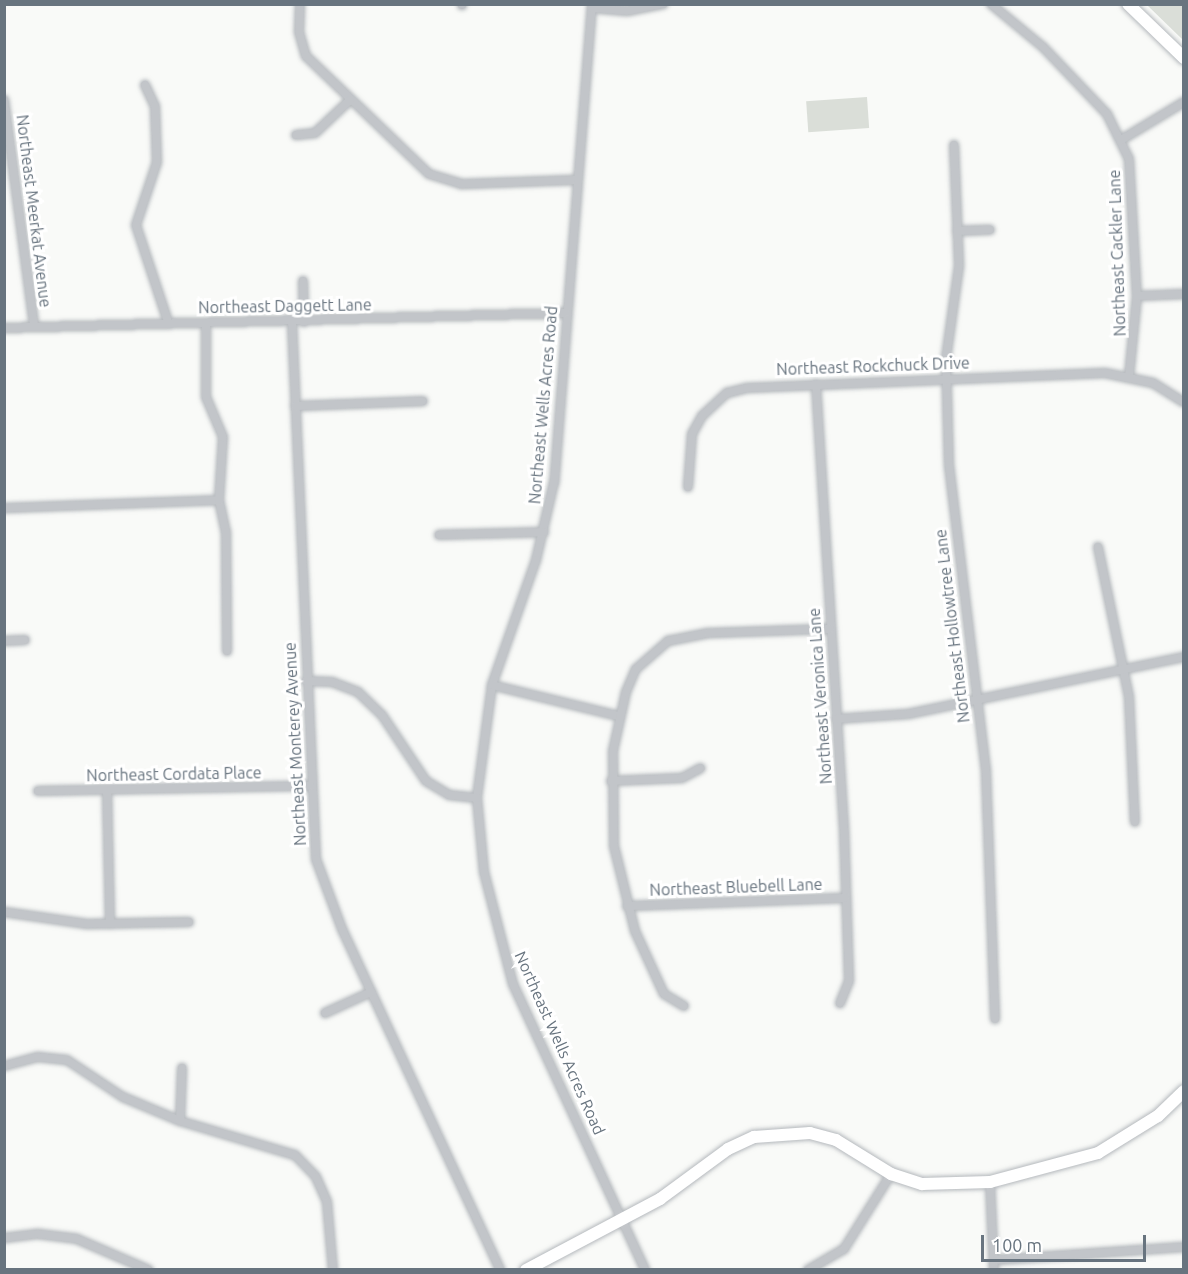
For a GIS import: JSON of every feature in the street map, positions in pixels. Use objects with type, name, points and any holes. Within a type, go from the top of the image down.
[{"type":"street","points":[[300,4],[299,32],[306,56],[349,101],[443,182],[577,180]]},
{"type":"street","points":[[592,6],[627,11],[663,4]]},
{"type":"street","name":"Northeast Cackler Lane","points":[[991,4],[1081,85],[1122,140],[1133,182],[1137,296],[1129,376]]},
{"type":"street","points":[[1128,4],[1184,58]]},
{"type":"street","name":"Northeast Wells Acres Road","points":[[592,6],[554,482],[544,532],[492,685],[477,798],[484,872],[513,984],[645,1269]]},
{"type":"street","points":[[145,85],[155,106],[157,162],[136,225],[168,322]]},
{"type":"street","name":"Northeast Meerkat Avenue","points":[[4,100],[34,326]]},
{"type":"street","points":[[296,135],[315,133],[349,101]]},
{"type":"street","points":[[1122,140],[1184,102]]},
{"type":"street","name":"Northeast Hollowtree Lane","points":[[954,146],[959,286],[947,338],[946,378],[952,503],[989,811],[995,1019]]},
{"type":"street","points":[[957,231],[990,231]]},
{"type":"street","points":[[303,281],[304,322]]},
{"type":"street","points":[[1137,296],[1184,294]]},
{"type":"street","name":"Northeast Daggett Lane","points":[[4,328],[168,322],[304,322],[566,314]]},
{"type":"street","name":"Northeast Monterey Avenue","points":[[292,322],[310,786],[322,882],[500,1269]]},
{"type":"street","points":[[206,323],[206,397],[223,438],[224,485],[219,500],[226,532],[227,651]]},
{"type":"street","points":[[1129,376],[1184,402]]},
{"type":"street","name":"Northeast Rockchuck Drive","points":[[688,486],[692,434],[712,404],[747,388],[946,378],[1129,376]]},
{"type":"street","name":"Northeast Veronica Lane","points":[[816,384],[846,898],[849,981],[840,1004]]},
{"type":"street","points":[[295,406],[423,401]]},
{"type":"street","points":[[4,508],[219,500]]},
{"type":"street","points":[[439,536],[544,532]]},
{"type":"street","points":[[1098,547],[1124,669],[1135,822]]},
{"type":"street","points":[[684,1006],[664,994],[627,906],[614,846],[611,781],[618,716],[636,669],[668,641],[708,633],[830,629]]},
{"type":"street","points":[[4,641],[25,640]]},
{"type":"street","points":[[836,719],[976,702],[1184,657]]},
{"type":"street","points":[[306,681],[332,682],[358,692],[382,715],[426,782],[449,795],[477,798]]},
{"type":"street","points":[[492,685],[618,716]]},
{"type":"street","points":[[611,781],[682,778],[701,768]]},
{"type":"street","name":"Northeast Cordata Place","points":[[38,791],[310,786]]},
{"type":"street","points":[[107,790],[110,924]]},
{"type":"street","name":"Northeast Bluebell Lane","points":[[627,906],[846,898]]},
{"type":"street","points":[[4,912],[110,924],[189,922]]},
{"type":"street","points":[[325,1013],[371,992]]},
{"type":"street","points":[[4,1066],[38,1057],[67,1060],[123,1097],[180,1121],[295,1155],[316,1177],[327,1202],[333,1269]]},
{"type":"street","points":[[180,1121],[182,1068]]},
{"type":"street","points":[[526,1269],[622,1220],[754,1137],[810,1132],[836,1140],[891,1173],[922,1184],[990,1182],[1098,1153],[1158,1116],[1184,1091]]},
{"type":"street","points":[[808,1269],[828,1263],[844,1249],[891,1173]]},
{"type":"street","points":[[990,1182],[994,1265],[1184,1247]]},
{"type":"street","points":[[4,1238],[38,1234],[77,1239],[145,1269]]},
{"type":"shaded area","points":[[1147,5],[1183,5],[1183,40]]},
{"type":"shaded area","points":[[867,97],[869,128],[808,132],[806,101]]}]
